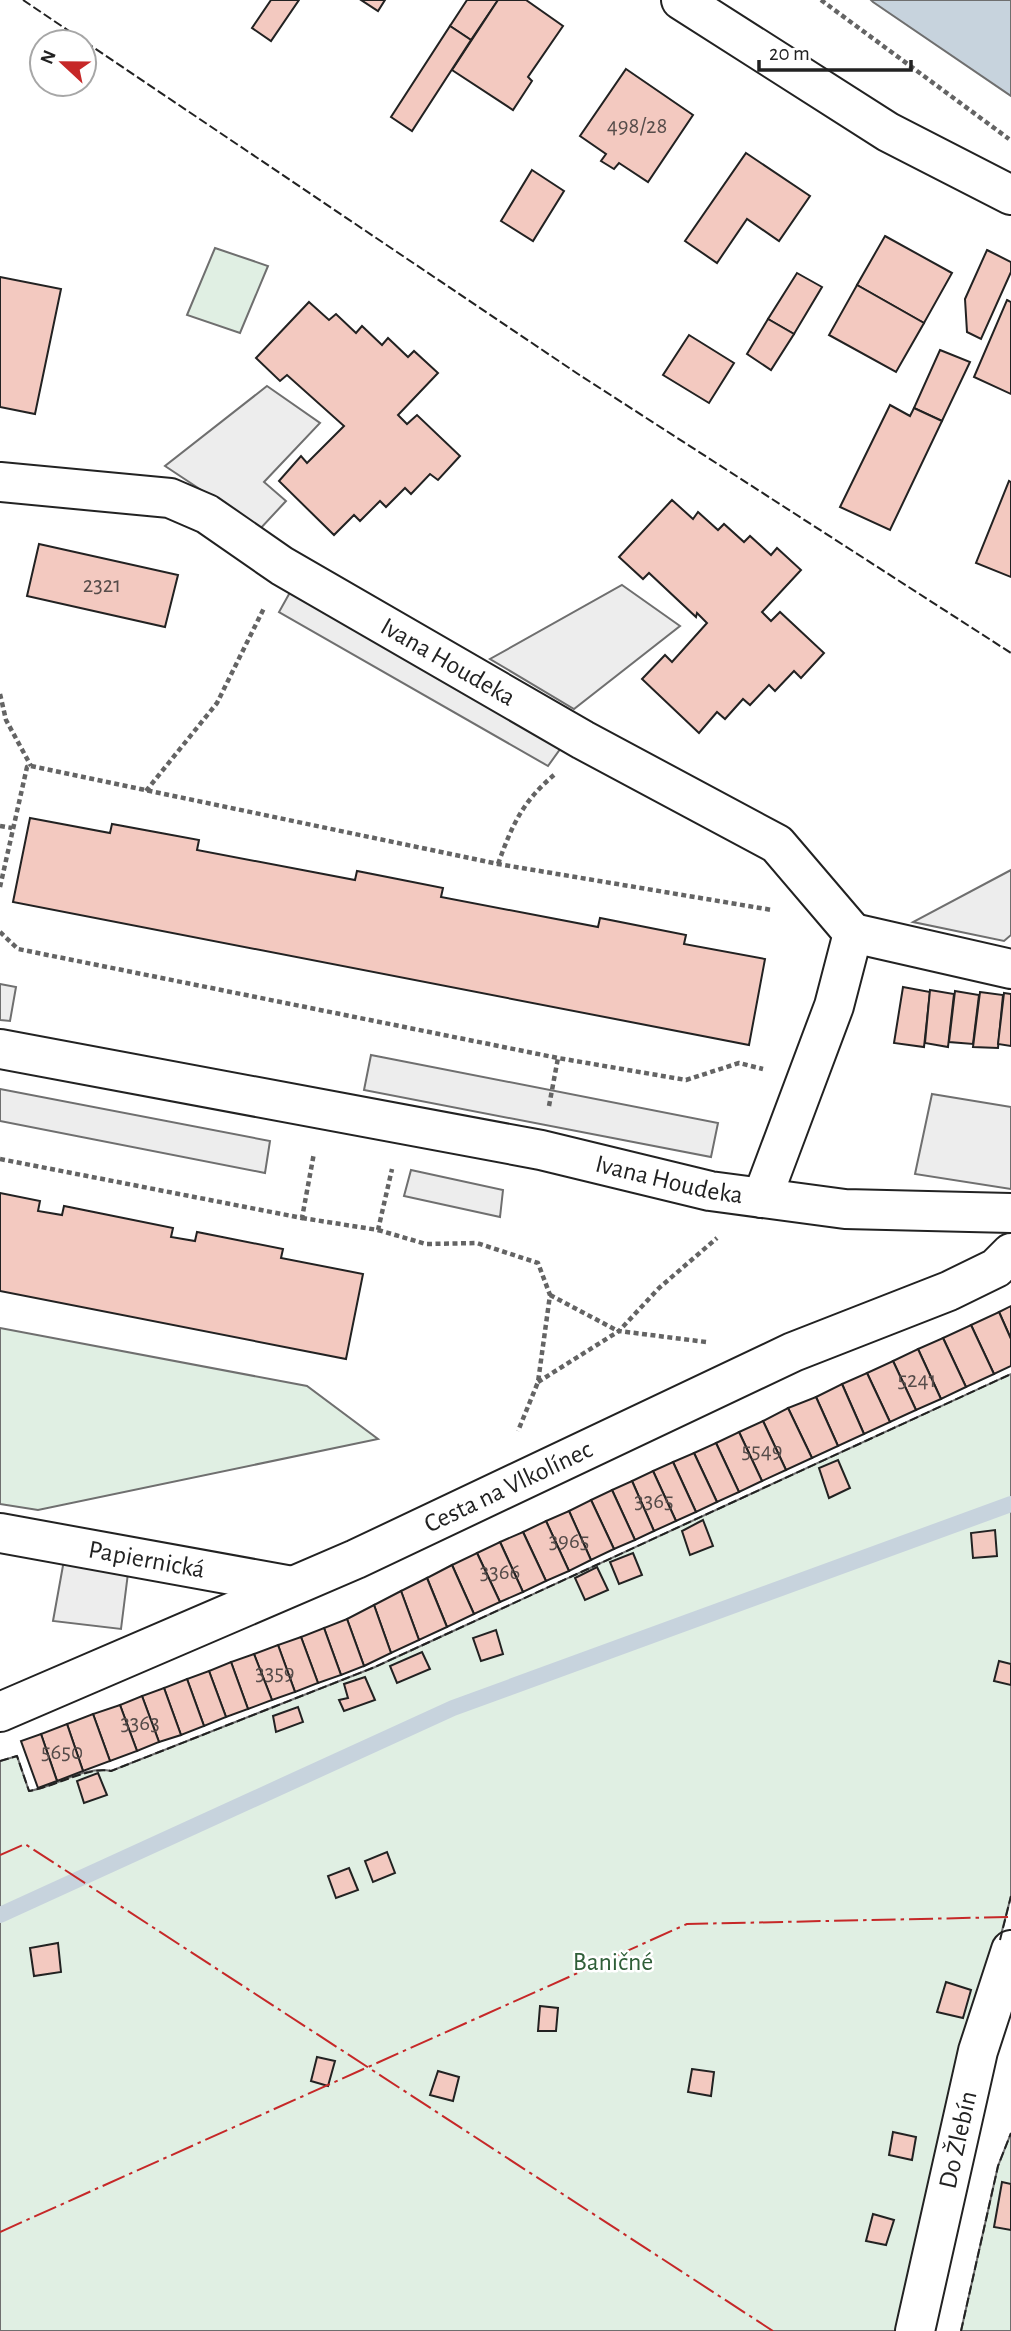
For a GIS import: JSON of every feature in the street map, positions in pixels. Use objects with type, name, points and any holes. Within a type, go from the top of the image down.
[{"type":"street","points":[[681,0],[888,132],[1011,195]]},
{"type":"street","name":"Ivana Houdeka","points":[[0,482],[170,498],[208,514],[282,566],[583,740],[776,844],[853,933],[834,1006],[762,1198]]},
{"type":"street","points":[[853,933],[1011,969]]},
{"type":"street","name":"Ivana Houdeka","points":[[0,1049],[541,1150],[710,1191],[845,1209],[1011,1213]]},
{"type":"street","name":"Cesta na Vlkolínec","points":[[0,1712],[292,1586],[486,1498],[793,1352],[949,1291],[996,1268],[1011,1253]]},
{"type":"street","name":"Papiernická","points":[[0,1533],[292,1586]]},
{"type":"street","name":"Do Žlebín","points":[[915,2331],[978,2051],[1011,1951]]},
{"type":"path","points":[[821,0],[1011,140]]},
{"type":"path","points":[[146,790],[217,703],[249,642],[282,566]]},
{"type":"path","points":[[0,694],[6,720],[31,766],[498,864],[778,911]]},
{"type":"path","points":[[498,864],[510,830],[531,795],[563,768],[583,740]]},
{"type":"path","points":[[0,887],[27,768],[31,766]]},
{"type":"path","points":[[0,826],[12,828]]},
{"type":"path","points":[[0,932],[18,950],[558,1058],[686,1080],[739,1063]]},
{"type":"path","points":[[551,1093],[558,1058]]},
{"type":"path","points":[[302,1218],[323,1111]]},
{"type":"path","points":[[378,1230],[403,1124]]},
{"type":"path","points":[[0,1159],[302,1218],[378,1230],[426,1244],[477,1243],[538,1263],[550,1296],[538,1382],[524,1419],[486,1498]]},
{"type":"path","points":[[538,1382],[619,1331],[659,1288],[762,1198]]},
{"type":"path","points":[[550,1296],[619,1331],[713,1342]]},
{"type":"green space","points":[[215,248],[268,266],[240,333],[187,315]]},
{"type":"green space","points":[[0,1328],[307,1386],[378,1439],[38,1510],[0,1504]]},
{"type":"green space","name":"Baničné","points":[[1011,1374],[1011,1896],[900,2326],[896,2331],[0,2331],[0,1761],[17,1756],[29,1791],[91,1771],[111,1771],[375,1667]]},
{"type":"green space","points":[[1011,2133],[1011,2331],[961,2331],[998,2166]]},
{"type":"shaded area","points":[[871,0],[1011,0],[1011,96],[873,2]]},
{"type":"shaded area","points":[[267,386],[320,423],[264,482],[286,501],[260,529],[165,466]]},
{"type":"shaded area","points":[[622,585],[680,626],[574,709],[490,659]]},
{"type":"shaded area","points":[[293,587],[563,745],[548,766],[279,612]]},
{"type":"shaded area","points":[[1011,870],[1011,935],[1004,941],[913,922]]},
{"type":"shaded area","points":[[0,984],[16,987],[10,1021],[0,1020]]},
{"type":"shaded area","points":[[371,1055],[718,1123],[711,1157],[364,1090]]},
{"type":"shaded area","points":[[0,1089],[270,1141],[265,1173],[0,1121]]},
{"type":"shaded area","points":[[932,1094],[1011,1107],[1011,1189],[915,1174]]},
{"type":"shaded area","points":[[411,1170],[503,1190],[500,1217],[404,1196]]},
{"type":"shaded area","points":[[64,1560],[128,1573],[121,1629],[53,1621]]},
{"type":"building","points":[[271,0],[299,0],[271,41],[252,28]]},
{"type":"building","points":[[361,0],[385,0],[378,11]]},
{"type":"building","points":[[467,0],[498,0],[471,40],[450,26]]},
{"type":"building","points":[[498,0],[526,0],[563,26],[528,77],[532,81],[513,110],[452,70]]},
{"type":"building","points":[[450,26],[471,40],[412,131],[391,117]]},
{"type":"building","points":[[626,69],[693,115],[648,182],[619,163],[614,169],[601,161],[606,154],[580,136]]},
{"type":"building","points":[[746,153],[810,196],[779,241],[747,219],[717,263],[685,241]]},
{"type":"building","points":[[532,170],[564,191],[533,241],[501,221]]},
{"type":"building","points":[[885,236],[952,273],[924,323],[857,285]]},
{"type":"building","points":[[987,250],[1011,262],[1011,272],[981,339],[967,332],[965,299]]},
{"type":"building","points":[[797,273],[822,287],[794,334],[768,319]]},
{"type":"building","points":[[0,277],[61,289],[35,414],[0,407]]},
{"type":"building","points":[[857,285],[924,323],[896,372],[829,335]]},
{"type":"building","points":[[1007,300],[1011,302],[1011,394],[974,377]]},
{"type":"building","points":[[309,302],[329,320],[336,314],[356,333],[362,326],[382,345],[388,338],[408,357],[414,351],[438,373],[398,415],[407,424],[417,415],[460,456],[438,480],[430,474],[411,494],[405,488],[386,507],[380,501],[360,521],[354,515],[334,535],[279,481],[301,456],[307,463],[344,426],[287,375],[280,381],[256,358]]},
{"type":"building","points":[[768,319],[794,334],[771,370],[747,354]]},
{"type":"building","points":[[689,335],[734,363],[709,403],[663,375]]},
{"type":"building","points":[[940,350],[970,362],[942,421],[914,408]]},
{"type":"building","points":[[890,405],[910,416],[914,408],[942,421],[890,530],[840,507]]},
{"type":"building","points":[[1009,481],[1011,482],[1011,577],[976,563]]},
{"type":"building","points":[[672,500],[693,519],[698,512],[718,530],[724,524],[744,542],[750,536],[771,555],[777,548],[801,570],[762,612],[771,621],[780,612],[824,653],[801,678],[794,671],[775,691],[769,685],[750,705],[743,699],[725,719],[717,712],[699,733],[642,679],[665,655],[672,662],[707,623],[697,613],[696,617],[649,573],[643,579],[619,557]]},
{"type":"building","points":[[39,544],[178,575],[165,627],[27,596]]},
{"type":"building","points":[[30,818],[110,833],[112,824],[199,840],[197,850],[355,880],[357,871],[443,888],[441,897],[598,927],[600,918],[686,935],[684,944],[765,959],[749,1045],[13,902]]},
{"type":"building","points":[[903,987],[930,992],[924,1047],[894,1043]]},
{"type":"building","points":[[930,990],[954,994],[948,1047],[925,1043]]},
{"type":"building","points":[[955,991],[979,995],[973,1044],[949,1042]]},
{"type":"building","points":[[980,992],[1003,995],[998,1048],[973,1047]]},
{"type":"building","points":[[1004,993],[1011,994],[1011,1046],[998,1044]]},
{"type":"building","points":[[0,1193],[40,1201],[38,1211],[62,1215],[64,1206],[173,1228],[171,1237],[195,1241],[197,1232],[283,1249],[281,1258],[363,1274],[346,1359],[0,1291]]},
{"type":"building","points":[[1011,1306],[1011,1339],[999,1312]]},
{"type":"building","points":[[999,1312],[1011,1339],[1011,1366],[994,1374],[971,1325]]},
{"type":"building","points":[[971,1325],[994,1374],[966,1387],[943,1338]]},
{"type":"building","points":[[943,1338],[966,1387],[941,1399],[918,1349]]},
{"type":"building","points":[[918,1349],[941,1399],[916,1410],[893,1361]]},
{"type":"building","points":[[893,1361],[916,1410],[890,1422],[867,1373]]},
{"type":"building","points":[[867,1373],[890,1422],[864,1434],[842,1384]]},
{"type":"building","points":[[842,1384],[864,1434],[838,1446],[816,1397]]},
{"type":"building","points":[[816,1397],[838,1446],[812,1458],[788,1408]]},
{"type":"building","points":[[788,1408],[812,1458],[786,1470],[763,1421]]},
{"type":"building","points":[[763,1421],[786,1470],[762,1481],[739,1432]]},
{"type":"building","points":[[739,1432],[762,1481],[739,1492],[716,1443]]},
{"type":"building","points":[[716,1443],[739,1492],[717,1502],[694,1453]]},
{"type":"building","points":[[694,1453],[717,1502],[696,1512],[673,1462]]},
{"type":"building","points":[[838,1460],[850,1488],[829,1498],[819,1468]]},
{"type":"building","points":[[673,1462],[696,1512],[676,1521],[653,1471]]},
{"type":"building","points":[[653,1471],[676,1521],[654,1531],[632,1481]]},
{"type":"building","points":[[632,1481],[654,1531],[635,1540],[612,1490]]},
{"type":"building","points":[[612,1490],[635,1540],[614,1549],[591,1500]]},
{"type":"building","points":[[591,1500],[614,1549],[591,1560],[569,1511]]},
{"type":"building","points":[[569,1511],[591,1560],[569,1571],[546,1521]]},
{"type":"building","points":[[703,1520],[713,1546],[690,1555],[682,1531]]},
{"type":"building","points":[[546,1521],[569,1571],[546,1581],[523,1532]]},
{"type":"building","points":[[995,1530],[997,1556],[973,1558],[971,1533]]},
{"type":"building","points":[[523,1532],[546,1581],[523,1592],[500,1542]]},
{"type":"building","points":[[500,1542],[523,1592],[500,1602],[477,1553]]},
{"type":"building","points":[[477,1553],[500,1602],[474,1614],[452,1565]]},
{"type":"building","points":[[633,1553],[642,1575],[619,1584],[610,1562]]},
{"type":"building","points":[[452,1565],[474,1614],[447,1627],[427,1578]]},
{"type":"building","points":[[597,1567],[608,1590],[585,1600],[575,1578]]},
{"type":"building","points":[[427,1578],[447,1627],[419,1640],[401,1591]]},
{"type":"building","points":[[401,1591],[419,1640],[391,1653],[374,1605]]},
{"type":"building","points":[[374,1605],[391,1653],[364,1666],[347,1619]]},
{"type":"building","points":[[347,1619],[364,1666],[341,1675],[324,1628]]},
{"type":"building","points":[[324,1628],[341,1675],[318,1683],[301,1637]]},
{"type":"building","points":[[496,1630],[503,1654],[481,1661],[473,1638]]},
{"type":"building","points":[[301,1637],[318,1683],[295,1692],[278,1645]]},
{"type":"building","points":[[278,1645],[295,1692],[272,1700],[254,1654]]},
{"type":"building","points":[[422,1652],[430,1669],[397,1683],[390,1666]]},
{"type":"building","points":[[254,1654],[272,1700],[248,1709],[231,1662]]},
{"type":"building","points":[[999,1661],[1011,1664],[1011,1685],[994,1681]]},
{"type":"building","points":[[231,1662],[248,1709],[226,1717],[209,1671]]},
{"type":"building","points":[[209,1671],[226,1717],[204,1726],[187,1679]]},
{"type":"building","points":[[365,1677],[375,1700],[344,1711],[339,1700],[348,1698],[344,1684]]},
{"type":"building","points":[[187,1679],[204,1726],[181,1735],[164,1688]]},
{"type":"building","points":[[164,1688],[181,1735],[159,1742],[142,1696]]},
{"type":"building","points":[[142,1696],[159,1742],[137,1751],[120,1705]]},
{"type":"building","points":[[120,1705],[137,1751],[110,1761],[93,1714]]},
{"type":"building","points":[[298,1707],[303,1722],[276,1732],[273,1716]]},
{"type":"building","points":[[93,1714],[110,1761],[83,1771],[67,1724]]},
{"type":"building","points":[[67,1724],[83,1771],[57,1781],[41,1734]]},
{"type":"building","points":[[41,1734],[57,1781],[38,1788],[21,1741]]},
{"type":"building","points":[[98,1773],[107,1795],[84,1803],[77,1781]]},
{"type":"building","points":[[387,1852],[395,1873],[373,1882],[365,1861]]},
{"type":"building","points":[[349,1868],[358,1890],[336,1898],[328,1876]]},
{"type":"building","points":[[58,1943],[61,1972],[34,1976],[30,1948]]},
{"type":"building","points":[[946,1982],[971,1990],[963,2018],[937,2012]]},
{"type":"building","points":[[540,2006],[558,2008],[556,2031],[538,2031]]},
{"type":"building","points":[[317,2057],[335,2061],[328,2086],[311,2081]]},
{"type":"building","points":[[692,2069],[714,2072],[711,2096],[688,2092]]},
{"type":"building","points":[[438,2071],[459,2077],[453,2101],[430,2095]]},
{"type":"building","points":[[893,2132],[916,2137],[912,2160],[889,2155]]},
{"type":"building","points":[[1002,2182],[1011,2184],[1011,2230],[994,2227]]},
{"type":"building","points":[[873,2214],[894,2220],[886,2245],[866,2241]]},
{"type":"waterway","points":[[0,1915],[453,1708],[1011,1504]]},
{"type":"fence","points":[[23,0],[578,374],[1011,653]]},
{"type":"fence","points":[[0,1761],[17,1756],[29,1791],[92,1771],[111,1771],[375,1667],[1011,1374]]},
{"type":"fence","points":[[1000,1940],[1011,1896]]},
{"type":"fence","points":[[961,2331],[998,2166],[1011,2133]]},
{"type":"power","points":[[0,1855],[25,1844],[773,2331]]},
{"type":"power","points":[[0,2232],[687,1924],[1011,1917]]}]
